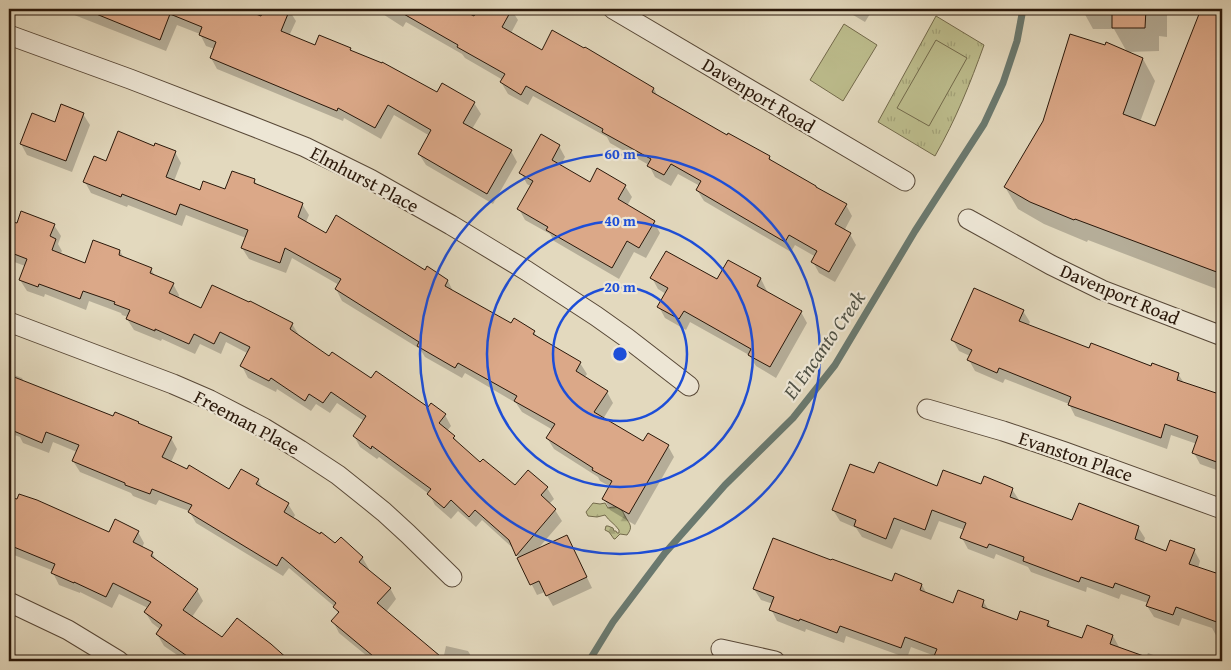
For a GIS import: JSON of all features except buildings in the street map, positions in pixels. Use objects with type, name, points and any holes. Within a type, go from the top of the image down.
[{"type":"street","name":"Davenport Road","points":[[613,9],[905,181]]},
{"type":"street","name":"Elmhurst Place","points":[[9,35],[130,79],[305,147],[370,179],[527,271],[627,338],[689,386]]},
{"type":"street","name":"Davenport Road","points":[[968,218],[1051,265],[1102,290],[1222,336]]},
{"type":"street","name":"Freeman Place","points":[[9,322],[173,384],[210,400],[264,428],[338,475],[396,523],[452,578]]},
{"type":"street","name":"Evanston Place","points":[[927,409],[1065,452],[1222,509]]},
{"type":"street","points":[[9,602],[68,630],[119,661]]},
{"type":"street","points":[[721,649],[775,661]]},
{"type":"green space","points":[[936,16],[984,45],[950,129],[935,156],[878,122]]},
{"type":"green space","points":[[844,24],[877,45],[843,101],[810,80]]},
{"type":"green space","points":[[936,40],[967,58],[929,126],[897,108]]},
{"type":"green space","points":[[593,503],[605,503],[608,508],[619,508],[630,525],[627,535],[620,534],[614,539],[605,530],[606,526],[613,528],[617,533],[619,533],[619,530],[605,515],[597,517],[588,516],[586,512]]},
{"type":"waterway","name":"El Encanto Creek","points":[[589,661],[613,622],[665,553],[725,485],[793,418],[835,365],[915,231],[984,124],[1003,83],[1017,41],[1023,9]]}]
